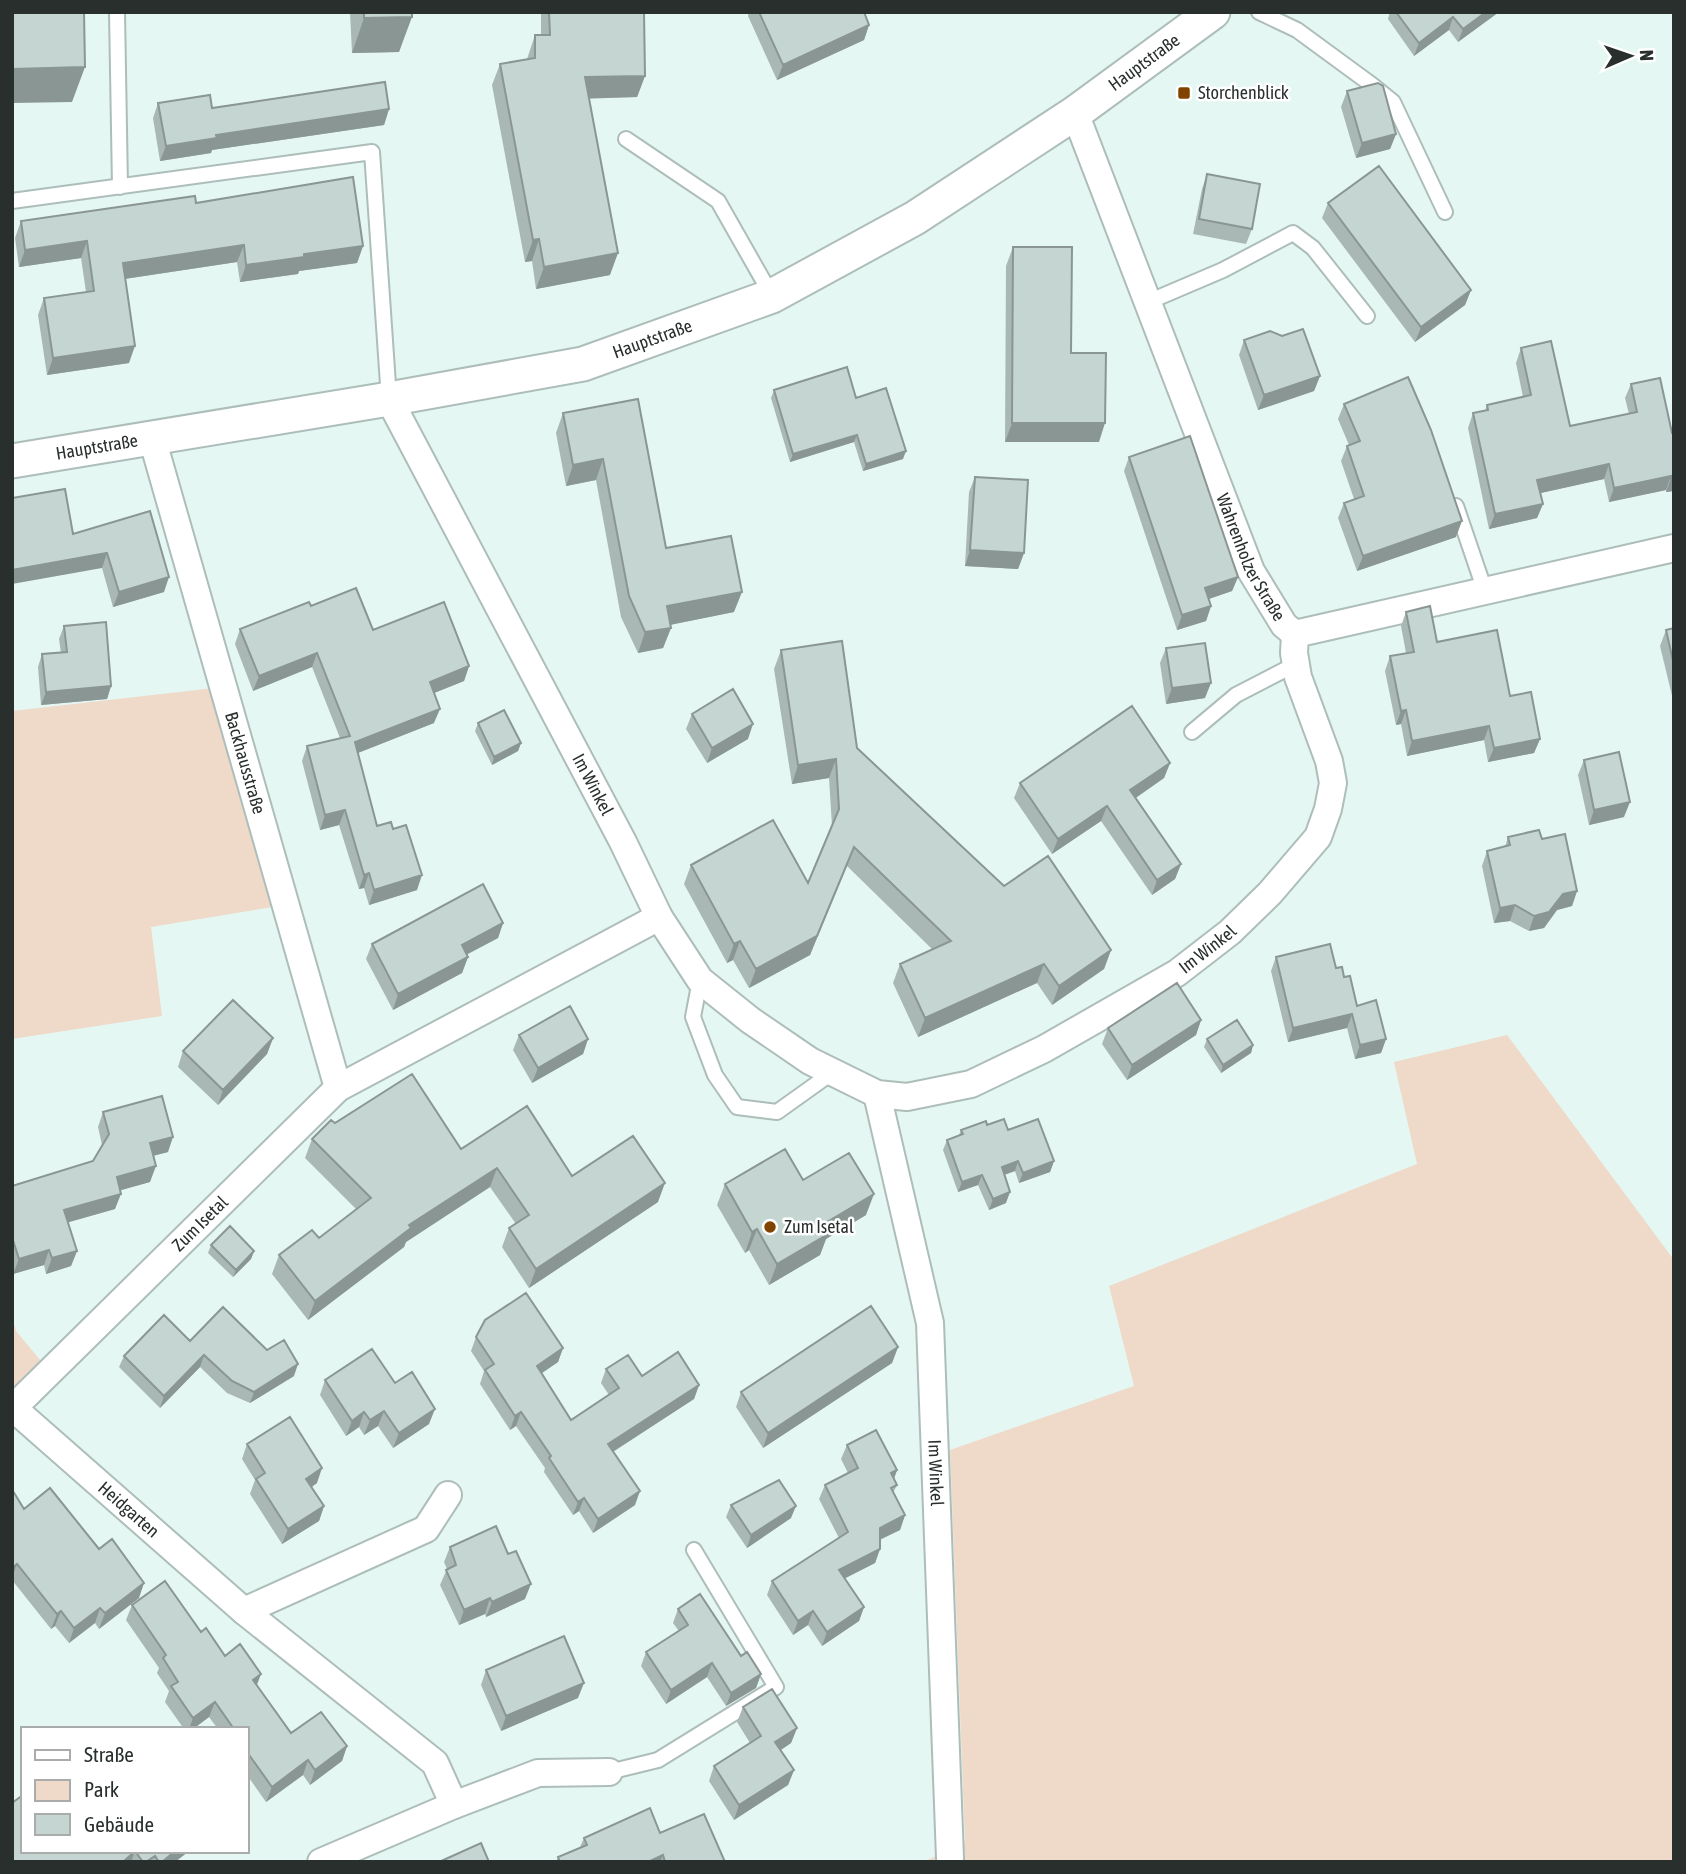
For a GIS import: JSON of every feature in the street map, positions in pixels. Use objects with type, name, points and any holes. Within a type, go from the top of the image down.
[{"type":"street","name":"Hauptstraße","points":[[12,461],[390,399],[583,364],[772,296],[915,218],[1075,113],[1199,17]]},
{"type":"street","name":"Wahrenholzer Straße","points":[[1075,113],[1251,571],[1278,617],[1295,634],[1674,548]]},
{"type":"street","name":"Im Winkel","points":[[390,399],[623,842],[659,917],[700,980],[750,1020],[810,1060],[877,1094],[908,1097],[971,1083],[1044,1049],[1177,973],[1230,932],[1270,893],[1318,837],[1328,809],[1333,783],[1329,761],[1298,677],[1295,634]]},
{"type":"street","name":"Backhausstraße","points":[[152,438],[338,1088]]},
{"type":"street","name":"Zum Isetal","points":[[13,1409],[338,1088],[659,917]]},
{"type":"street","name":"Im Winkel","points":[[877,1094],[930,1323],[950,1858]]},
{"type":"street","name":"Heidgarten","points":[[13,1409],[244,1611],[435,1763],[454,1805]]},
{"type":"street","points":[[244,1611],[426,1529],[448,1495]]},
{"type":"street","points":[[321,1862],[454,1805],[538,1773],[609,1772]]},
{"type":"lane","points":[[117,12],[120,187]]},
{"type":"lane","points":[[1259,12],[1297,30],[1393,102],[1445,212]]},
{"type":"lane","points":[[626,139],[718,201],[772,296]]},
{"type":"lane","points":[[12,201],[372,152],[390,399]]},
{"type":"lane","points":[[1148,302],[1223,270],[1293,233],[1313,248],[1367,316]]},
{"type":"lane","points":[[1453,499],[1485,591]]},
{"type":"lane","points":[[1192,732],[1236,695],[1296,664]]},
{"type":"lane","points":[[700,980],[692,1017],[715,1075],[737,1107],[777,1112],[833,1072]]},
{"type":"lane","points":[[609,1772],[658,1760],[776,1687],[694,1550]]},
{"type":"green space","points":[[223,687],[285,905],[151,927],[162,1016],[12,1039],[12,711]]},
{"type":"green space","points":[[1507,1035],[1674,1260],[1674,1862],[924,1862],[965,1841],[950,1450],[1134,1386],[1109,1286],[1417,1164],[1394,1062]]},
{"type":"green space","points":[[12,1317],[16,1331],[50,1372],[12,1407]]},
{"type":"building","points":[[12,12],[84,12],[85,67],[12,69]]},
{"type":"building","points":[[364,12],[412,12],[412,17],[364,18]]},
{"type":"building","points":[[549,12],[644,12],[645,76],[585,77],[618,253],[544,267],[539,239],[533,240],[500,64],[535,58],[535,35],[550,35]]},
{"type":"building","points":[[759,12],[864,12],[869,25],[783,65]]},
{"type":"building","points":[[1396,12],[1486,12],[1463,29],[1453,17],[1419,43]]},
{"type":"building","points":[[385,82],[389,109],[216,135],[217,138],[166,146],[158,103],[210,95],[212,108]]},
{"type":"building","points":[[1378,83],[1383,86],[1396,134],[1362,143],[1347,91]]},
{"type":"building","points":[[1379,166],[1471,290],[1421,327],[1328,203]]},
{"type":"building","points":[[1207,174],[1260,184],[1252,229],[1199,219]]},
{"type":"building","points":[[353,177],[363,246],[246,265],[244,245],[123,263],[135,346],[53,358],[44,298],[94,291],[87,241],[25,250],[21,221],[195,196],[196,203]]},
{"type":"building","points":[[1013,247],[1072,247],[1071,353],[1106,353],[1105,423],[1012,423]]},
{"type":"building","points":[[1303,329],[1320,376],[1264,395],[1244,340],[1270,331],[1282,336]]},
{"type":"building","points":[[1551,341],[1570,426],[1637,412],[1631,384],[1660,378],[1674,433],[1674,477],[1614,488],[1609,464],[1537,480],[1543,504],[1495,514],[1473,413],[1488,410],[1487,405],[1531,395],[1521,348]]},
{"type":"building","points":[[847,367],[856,398],[886,388],[906,451],[866,464],[857,435],[793,454],[774,390]]},
{"type":"building","points":[[1408,377],[1431,430],[1462,521],[1363,556],[1344,503],[1364,496],[1347,446],[1360,441],[1344,404]]},
{"type":"building","points":[[638,399],[666,548],[731,536],[742,592],[667,606],[671,628],[645,632],[629,596],[603,459],[573,465],[563,413]]},
{"type":"building","points":[[1190,436],[1238,577],[1205,588],[1211,606],[1182,615],[1129,457]]},
{"type":"building","points":[[975,477],[1028,480],[1024,553],[970,550]]},
{"type":"building","points":[[65,489],[73,534],[150,511],[169,577],[119,592],[107,553],[12,570],[12,498]]},
{"type":"building","points":[[356,588],[373,630],[444,602],[469,666],[430,682],[440,709],[355,742],[377,826],[391,822],[393,829],[406,825],[422,875],[374,890],[369,873],[364,875],[345,810],[325,815],[307,746],[350,736],[317,653],[259,676],[240,629],[309,602],[311,606]]},
{"type":"building","points":[[1430,606],[1437,642],[1497,630],[1510,696],[1531,692],[1540,739],[1494,748],[1489,726],[1412,741],[1406,710],[1401,711],[1390,656],[1414,652],[1406,612]]},
{"type":"building","points":[[106,622],[111,686],[46,692],[42,654],[67,652],[64,626]]},
{"type":"building","points":[[1674,628],[1674,665],[1666,630]]},
{"type":"building","points":[[842,641],[857,748],[1004,886],[1048,856],[1111,950],[1059,986],[1044,964],[925,1018],[900,964],[951,941],[854,847],[817,936],[756,969],[740,941],[734,944],[691,865],[773,820],[808,883],[839,809],[836,759],[798,765],[781,650]]},
{"type":"building","points":[[1205,643],[1211,683],[1172,688],[1166,648]]},
{"type":"building","points":[[733,689],[753,724],[712,748],[692,714]]},
{"type":"building","points":[[1132,706],[1170,763],[1130,790],[1181,864],[1157,880],[1107,806],[1058,839],[1020,783]]},
{"type":"building","points":[[504,710],[521,743],[494,757],[478,723]]},
{"type":"building","points":[[1619,752],[1630,802],[1594,810],[1584,760]]},
{"type":"building","points":[[1539,830],[1542,839],[1565,834],[1577,891],[1563,894],[1549,912],[1534,916],[1515,905],[1500,908],[1487,851],[1510,845],[1508,837]]},
{"type":"building","points":[[483,884],[503,923],[462,945],[468,957],[398,994],[372,944]]},
{"type":"building","points":[[1330,944],[1336,968],[1342,967],[1344,977],[1350,976],[1357,1006],[1376,1000],[1386,1039],[1360,1045],[1352,1014],[1293,1028],[1276,957]]},
{"type":"building","points":[[1177,983],[1201,1020],[1132,1065],[1108,1028]]},
{"type":"building","points":[[233,1000],[273,1038],[223,1090],[183,1051]]},
{"type":"building","points":[[570,1006],[588,1039],[538,1068],[519,1035]]},
{"type":"building","points":[[1237,1020],[1253,1045],[1223,1065],[1207,1039]]},
{"type":"building","points":[[412,1074],[461,1149],[527,1106],[572,1176],[633,1136],[665,1183],[536,1269],[509,1228],[529,1215],[497,1168],[409,1225],[411,1228],[315,1301],[279,1255],[312,1230],[319,1238],[371,1198],[312,1139],[331,1120],[335,1123]]},
{"type":"building","points":[[162,1096],[173,1137],[150,1143],[156,1166],[117,1177],[121,1194],[64,1210],[77,1251],[52,1258],[49,1250],[19,1259],[12,1237],[12,1186],[93,1161],[109,1134],[103,1112]]},
{"type":"building","points":[[1004,1119],[1008,1130],[1038,1119],[1054,1161],[1023,1173],[1018,1161],[1002,1167],[1010,1192],[993,1199],[982,1175],[962,1182],[947,1140],[963,1134],[961,1130],[986,1121],[987,1125]]},
{"type":"building","points":[[785,1149],[803,1180],[849,1153],[874,1194],[822,1225],[828,1234],[777,1264],[757,1229],[752,1232],[725,1184]]},
{"type":"building","points":[[230,1226],[254,1251],[236,1270],[211,1245]]},
{"type":"building","points":[[526,1293],[563,1348],[537,1366],[571,1420],[619,1388],[606,1369],[628,1355],[642,1376],[678,1352],[699,1385],[608,1444],[640,1491],[598,1519],[584,1498],[578,1502],[521,1412],[515,1416],[485,1370],[494,1364],[476,1337],[485,1320]]},
{"type":"building","points":[[871,1306],[898,1347],[768,1433],[741,1392]]},
{"type":"building","points":[[223,1307],[267,1350],[284,1340],[298,1364],[254,1392],[232,1381],[204,1355],[164,1396],[124,1356],[164,1315],[190,1341]]},
{"type":"building","points":[[372,1349],[395,1383],[412,1372],[435,1409],[399,1433],[384,1411],[370,1420],[364,1412],[352,1421],[325,1380]]},
{"type":"building","points":[[290,1417],[322,1468],[306,1479],[324,1506],[288,1529],[256,1479],[265,1473],[247,1444]]},
{"type":"building","points":[[876,1430],[897,1470],[891,1473],[897,1485],[891,1488],[905,1515],[880,1528],[880,1549],[839,1570],[864,1607],[827,1632],[813,1611],[798,1621],[772,1581],[848,1532],[825,1485],[858,1468],[847,1445]]},
{"type":"building","points":[[779,1480],[796,1506],[751,1535],[731,1505]]},
{"type":"building","points":[[50,1488],[99,1549],[112,1539],[144,1583],[105,1613],[100,1608],[74,1628],[61,1611],[57,1614],[17,1564],[12,1568],[12,1492],[24,1509]]},
{"type":"building","points":[[496,1526],[508,1554],[516,1551],[531,1584],[492,1602],[490,1598],[464,1610],[446,1570],[456,1565],[450,1547]]},
{"type":"building","points":[[165,1581],[201,1632],[206,1628],[225,1656],[240,1644],[261,1674],[253,1680],[291,1733],[321,1712],[347,1746],[315,1770],[308,1760],[272,1787],[248,1753],[248,1727],[233,1727],[215,1702],[193,1718],[171,1686],[178,1682],[163,1658],[166,1655],[132,1605]]},
{"type":"building","points":[[700,1594],[741,1656],[747,1652],[761,1674],[731,1693],[712,1663],[671,1690],[646,1652],[688,1625],[678,1609]]},
{"type":"building","points":[[564,1636],[584,1683],[506,1716],[486,1670]]},
{"type":"building","points":[[772,1689],[797,1728],[775,1742],[794,1770],[739,1805],[714,1766],[761,1736],[743,1707]]},
{"type":"building","points":[[21,1796],[21,1853],[133,1853],[123,1862],[12,1862],[12,1803]]},
{"type":"building","points":[[650,1808],[660,1833],[704,1814],[725,1862],[665,1862],[663,1855],[648,1862],[560,1862],[558,1857],[587,1845],[584,1838]]},
{"type":"building","points":[[481,1843],[489,1862],[439,1862]]},
{"type":"building","points":[[136,1853],[173,1853],[162,1862],[155,1856],[143,1862]]},
{"type":"place","name":"Storchenblick","points":[[1184,93]]},
{"type":"place","name":"Zum Isetal","points":[[770,1227]]}]
